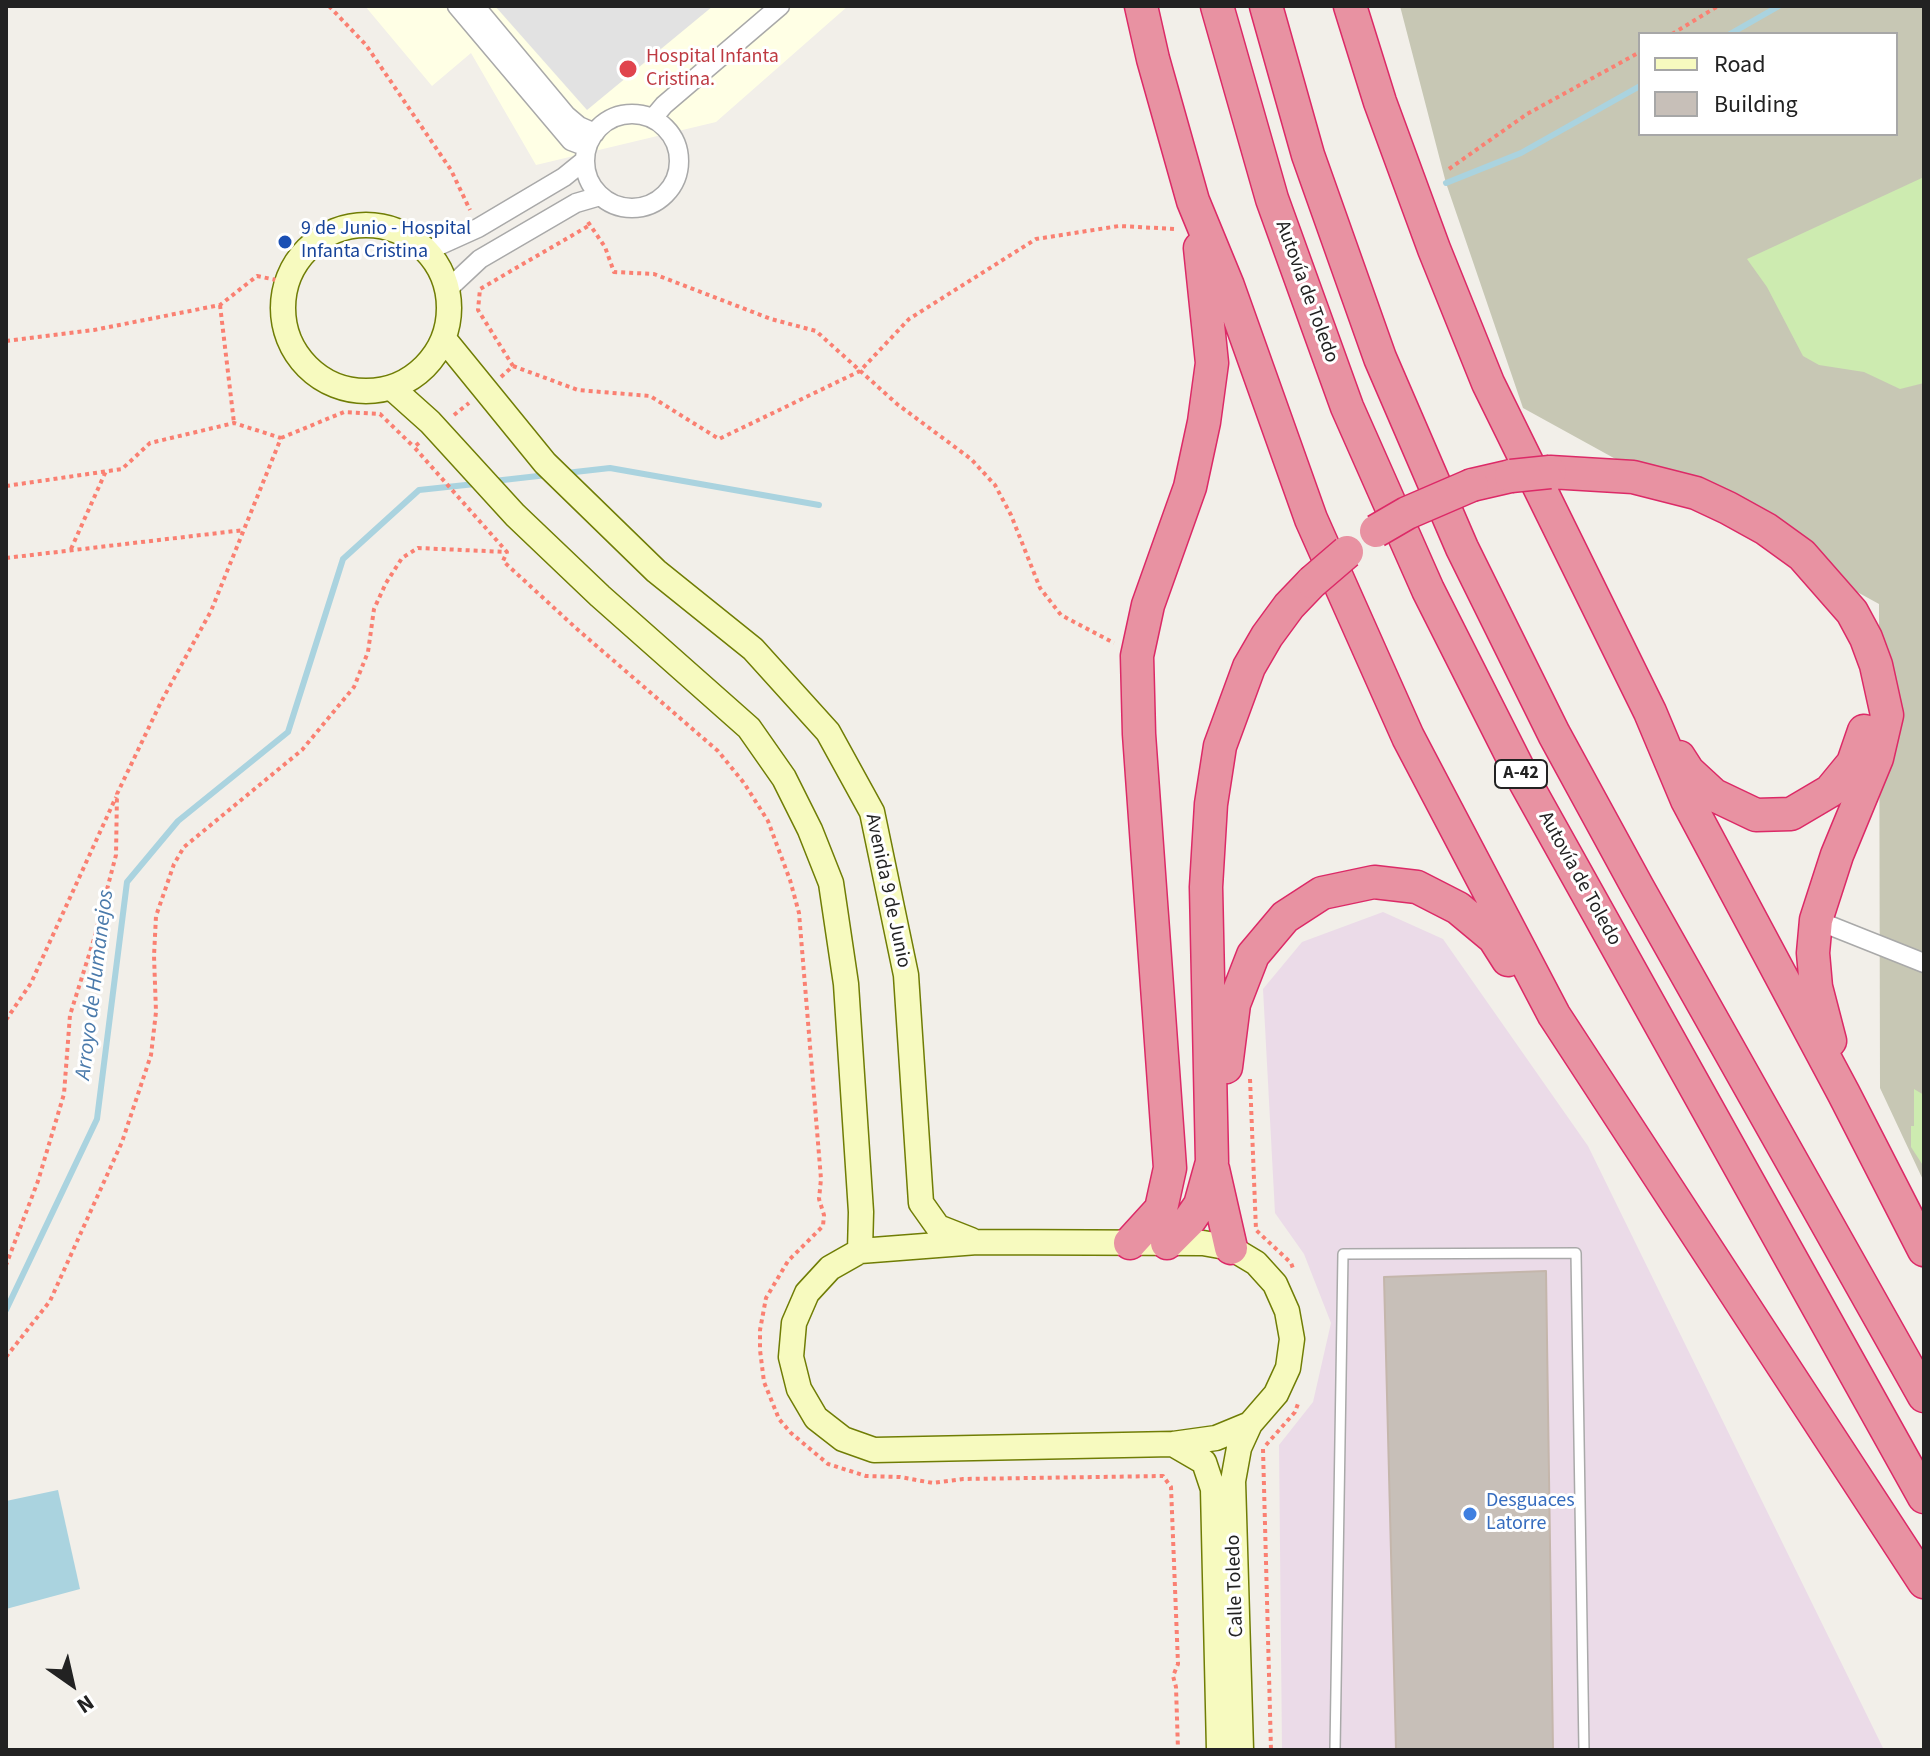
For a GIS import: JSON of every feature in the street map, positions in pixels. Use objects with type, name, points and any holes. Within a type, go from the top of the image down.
[{"type":"highway","points":[[1130,1243],[1161,1209],[1170,1168],[1139,734],[1137,656],[1148,605],[1190,487],[1204,422],[1212,363],[1208,302],[1141,6]]},
{"type":"highway","name":"Autovía de Toledo","points":[[1217,6],[1272,199],[1347,407],[1428,590],[1524,780],[1924,1497]]},
{"type":"highway","name":"A-42","points":[[1266,6],[1308,155],[1380,358],[1462,548],[1554,734],[1615,846],[1924,1396]]},
{"type":"highway","points":[[1350,6],[1380,102],[1488,383],[1650,712],[1687,800],[1924,1250]]},
{"type":"highway","points":[[1370,6],[1434,249]]},
{"type":"highway","points":[[1189,216],[1228,286],[1311,519],[1408,737],[1554,1015],[1924,1582]]},
{"type":"highway","points":[[1231,1248],[1212,1156],[1206,887],[1211,804],[1220,746],[1249,667],[1289,606],[1312,582],[1376,531],[1429,502],[1472,485],[1511,476],[1550,472],[1611,475],[1666,484],[1696,493],[1766,529],[1802,555],[1852,612],[1876,665],[1887,715],[1877,758],[1837,855],[1816,920],[1813,953],[1816,987],[1844,1094]]},
{"type":"highway","points":[[1650,712],[1688,771],[1714,795],[1756,815],[1791,814],[1830,791],[1853,763],[1868,721],[1876,665]]},
{"type":"highway","points":[[1167,1243],[1200,1205],[1220,1121],[1234,1004],[1253,955],[1285,917],[1322,893],[1374,882],[1417,887],[1458,908],[1494,938],[1526,987],[1554,1015]]},
{"type":"main road","points":[[365,225],[388,228],[409,236],[427,251],[440,269],[448,289],[449,323],[434,358],[417,375],[392,388],[366,392],[340,388],[317,376],[298,358],[286,334],[282,308],[286,282],[303,253],[321,238],[342,228],[365,225]]},
{"type":"main road","name":"Avenida 9 de Junio","points":[[444,339],[545,463],[656,571],[753,649],[828,732],[872,812],[906,975],[921,1203],[938,1227],[977,1242]]},
{"type":"main road","points":[[392,388],[600,596],[749,728],[784,778],[831,883],[846,984],[861,1212],[860,1251]]},
{"type":"main road","points":[[977,1242],[1130,1243],[1203,1243],[1231,1248],[1256,1263],[1275,1284],[1287,1311],[1292,1339],[1288,1368],[1276,1394],[1250,1424],[1216,1438],[1173,1444],[874,1450],[843,1439],[816,1418],[799,1389],[791,1357],[794,1323],[807,1293],[830,1268],[860,1251],[977,1242]]},
{"type":"main road","name":"Calle Toledo","points":[[1241,1750],[1233,1481],[1239,1448],[1250,1424]]},
{"type":"main road","name":"Calle Toledo","points":[[1173,1444],[1204,1462],[1213,1489],[1219,1750]]},
{"type":"street","points":[[457,6],[571,141],[589,146]]},
{"type":"street","points":[[427,251],[478,228],[564,177],[589,146],[607,121],[621,115],[637,114],[653,118],[665,127],[674,138],[679,152],[679,167],[667,193],[655,202],[626,208],[600,196],[586,173],[589,146],[579,126],[566,115],[475,6]]},
{"type":"street","points":[[653,118],[664,105],[780,6]]},
{"type":"street","points":[[448,289],[480,259],[576,203],[600,196]]},
{"type":"street","points":[[1816,920],[1924,963]]},
{"type":"lane","points":[[1335,1750],[1343,1254],[1576,1253],[1584,1750]]},
{"type":"path","points":[[329,6],[366,45],[442,158],[478,228]]},
{"type":"path","points":[[1675,32],[1718,6]]},
{"type":"path","points":[[1449,169],[1527,114],[1638,53]]},
{"type":"path","points":[[576,203],[605,247],[614,272],[654,274],[771,319],[816,331],[897,404],[971,459],[995,485],[1011,515],[1040,588],[1061,615],[1137,656]]},
{"type":"path","points":[[590,225],[480,289],[478,310],[513,366],[578,390],[650,396],[719,439],[860,371],[909,319],[1036,239],[1189,216]]},
{"type":"path","points":[[6,341],[94,330],[220,305],[257,276],[286,282]]},
{"type":"path","points":[[220,305],[234,423]]},
{"type":"path","points":[[414,447],[513,366]]},
{"type":"path","points":[[6,486],[122,469],[150,443],[234,423],[281,438],[344,412],[380,414],[414,447],[457,499]]},
{"type":"path","points":[[6,1020],[31,983],[161,702],[211,611],[281,438]]},
{"type":"path","points":[[70,551],[106,471]]},
{"type":"path","points":[[6,558],[244,530]]},
{"type":"path","points":[[6,1357],[50,1301],[122,1142],[151,1055],[156,1012],[156,916],[174,864],[184,847],[302,750],[354,687],[368,652],[374,609],[402,558],[418,548],[507,552]]},
{"type":"path","points":[[6,1265],[38,1181],[64,1094],[70,1015],[116,855],[117,794]]},
{"type":"path","points":[[1250,1424],[1263,1447],[1271,1750]]},
{"type":"shaded area","name":"Hospital Infanta Cristina.","points":[[365,6],[848,6],[716,122],[536,165],[471,53],[432,86]]},
{"type":"shaded area","points":[[495,6],[713,6],[587,110]]},
{"type":"shaded area","points":[[1400,6],[1924,6],[1924,1182],[1880,1088],[1879,604],[1523,408],[1446,183]]},
{"type":"shaded area","points":[[1383,912],[1443,939],[1588,1146],[1884,1750],[1282,1750],[1279,1445],[1313,1402],[1331,1323],[1304,1254],[1275,1213],[1263,989],[1302,942]]},
{"type":"green space","points":[[1924,177],[1924,383],[1900,389],[1864,372],[1819,365],[1803,356],[1767,287],[1747,259]]},
{"type":"green space","points":[[1914,1089],[1924,1095],[1924,1167],[1911,1147]]},
{"type":"water","points":[[58,1490],[80,1589],[6,1609],[6,1501]]},
{"type":"building","name":"Desguaces Latorre","points":[[1546,1271],[1553,1750],[1396,1750],[1384,1277]]},
{"type":"waterway","points":[[1734,32],[1779,6]]},
{"type":"waterway","points":[[1446,183],[1521,153],[1638,87]]},
{"type":"waterway","name":"Arroyo de Humanejos","points":[[566,473],[610,468],[819,505]]},
{"type":"waterway","name":"Arroyo de Humanejos","points":[[494,481],[547,475]]},
{"type":"waterway","name":"Arroyo de Humanejos","points":[[6,1310],[97,1119],[127,882],[178,821],[288,732],[343,559],[419,490],[475,484]]},
{"type":"place","name":"Hospital Infanta Cristina.","points":[[628,69]]},
{"type":"place","name":"9 de Junio - Hospital Infanta Cristina","points":[[285,242]]},
{"type":"place","name":"Desguaces Latorre","points":[[1470,1514]]}]
